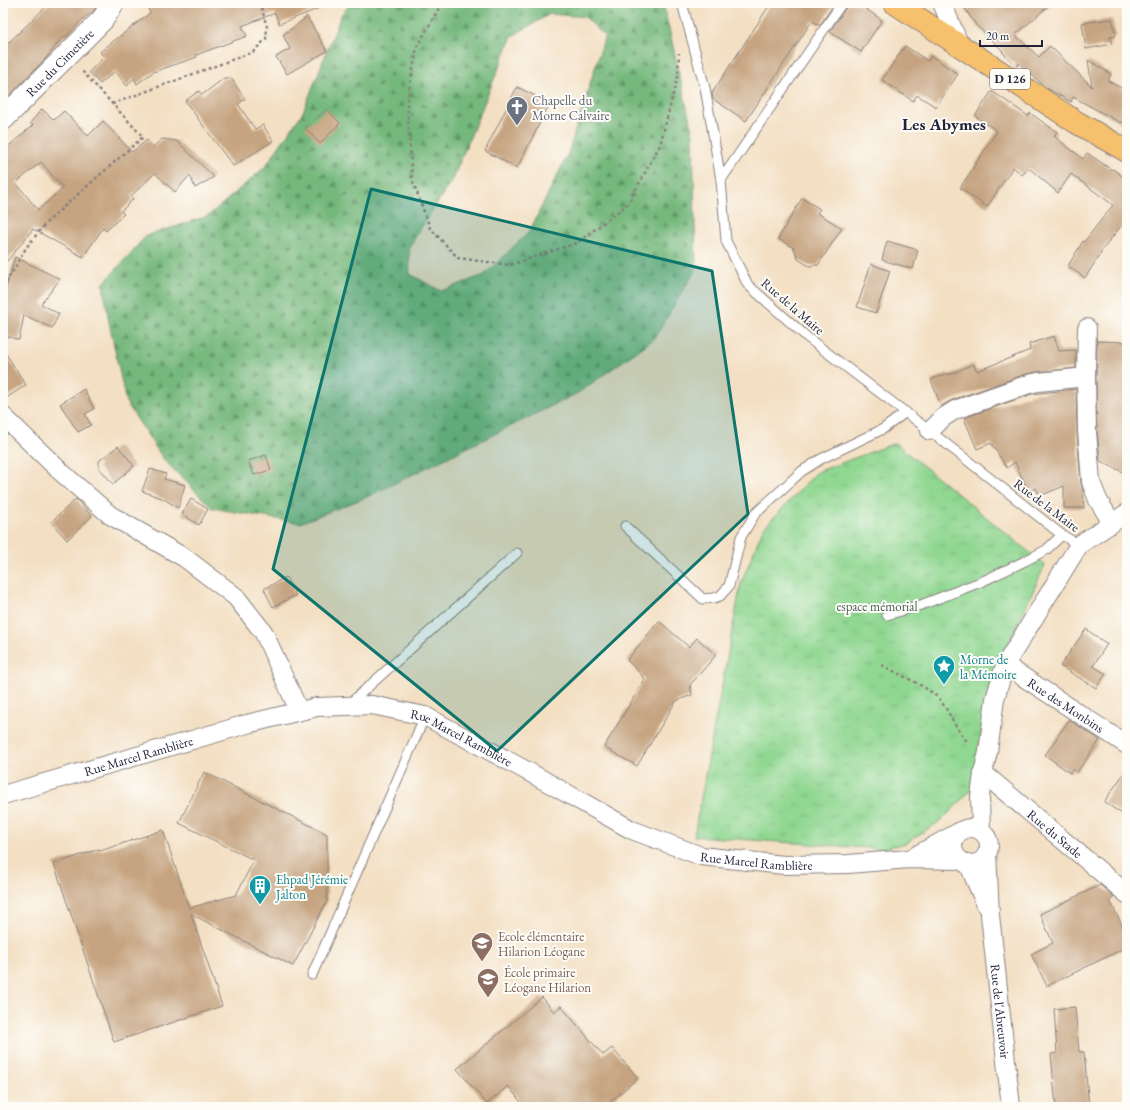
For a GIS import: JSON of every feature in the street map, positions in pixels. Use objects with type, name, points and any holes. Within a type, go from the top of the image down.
[{"type":"main road","name":"D 126","points":[[896,3],[1076,122],[1127,151]]},
{"type":"street","name":"Rue du Cimetière","points":[[3,119],[103,20],[113,3]]},
{"type":"street","points":[[942,3],[960,46]]},
{"type":"street","points":[[990,915],[964,862],[955,854],[953,846],[954,839],[969,831],[980,797],[995,699],[1005,665],[1079,545],[1120,518],[1098,500],[1092,482],[1087,431],[1087,328]]},
{"type":"street","points":[[930,431],[944,417],[955,410],[1029,384],[1086,377]]},
{"type":"street","points":[[3,416],[61,472],[110,515],[184,558],[236,597],[264,633],[299,711]]},
{"type":"street","name":"Rue des Monbins","points":[[1005,665],[1127,745]]},
{"type":"street","name":"Rue Marcel Ramblière","points":[[3,795],[247,724],[299,711],[317,707],[372,705],[425,716],[632,830],[701,856],[784,865],[848,864],[909,859],[964,862]]},
{"type":"street","name":"Rue du Stade","points":[[983,773],[1127,894]]},
{"type":"street","points":[[969,831],[986,837],[988,841],[989,845],[987,853],[990,915]]},
{"type":"street","name":"Rue Marcel Ramblière","points":[[909,859],[969,831]]},
{"type":"street","points":[[964,862],[975,863],[982,859],[987,853]]},
{"type":"street","name":"Rue de l'Abreuvoir","points":[[990,915],[1011,1107]]},
{"type":"lane","name":"Rue de la Maire","points":[[682,3],[705,88],[721,180],[726,241],[748,285],[808,338],[906,412],[1062,535],[1079,545]]},
{"type":"lane","points":[[721,180],[842,3]]},
{"type":"lane","points":[[625,526],[703,599],[720,596],[729,586],[741,537],[755,514],[802,471],[821,459],[883,429],[906,412]]},
{"type":"lane","points":[[887,615],[922,605],[983,581],[1046,550],[1062,535]]},
{"type":"lane","points":[[347,706],[517,553]]},
{"type":"lane","points":[[312,975],[425,716]]},
{"type":"path","points":[[112,104],[253,52],[266,40],[267,27],[260,3]]},
{"type":"path","points":[[442,3],[417,47],[407,102],[412,179],[430,228],[458,258],[510,265],[577,243],[628,204],[660,145],[678,76],[680,47]]},
{"type":"path","points":[[3,288],[26,248],[45,224],[143,137],[67,55]]},
{"type":"path","points":[[882,665],[929,690],[939,699],[962,736],[969,743],[988,752]]},
{"type":"highlighted area","points":[[371,189],[712,271],[748,514],[497,751],[273,569]]},
{"type":"green space","points":[[352,3],[663,3],[693,134],[696,269],[654,339],[578,393],[367,497],[300,523],[212,508],[164,460],[126,402],[109,322],[103,284],[146,236],[208,216],[265,167],[303,112],[342,13]],"holes":[[[550,14],[585,17],[605,36],[568,154],[529,232],[484,275],[441,291],[410,274],[409,247],[453,178],[512,36]]]},
{"type":"green space","name":"espace mémorial","points":[[895,443],[1045,565],[990,684],[971,790],[942,820],[906,843],[881,849],[694,836],[741,583],[763,529],[817,472]]},
{"type":"building","points":[[50,3],[98,3],[94,10],[66,37],[64,36],[45,59],[10,95],[3,89],[3,48]]},
{"type":"building","points":[[146,3],[330,4],[279,24],[275,13],[242,26],[247,36],[196,55],[197,57],[153,72],[137,84],[134,78],[127,86],[115,71],[100,84],[89,72],[104,57],[100,52],[150,13]]},
{"type":"building","points":[[771,3],[835,3],[820,25],[812,21],[746,121],[713,99],[712,93]]},
{"type":"building","points":[[848,3],[857,3],[882,20],[861,52],[830,32]]},
{"type":"building","points":[[961,3],[1052,3],[1015,35],[1039,57],[1050,46],[1092,87],[1088,60],[1111,74],[1108,81],[1127,91],[1127,122],[1124,120],[1121,123],[1073,97],[1071,102],[1045,87],[1019,63],[1017,66],[1002,52],[1003,51],[976,25]]},
{"type":"building","points":[[307,17],[327,51],[287,74],[276,57],[290,49],[283,35]]},
{"type":"building","points":[[1112,19],[1116,36],[1110,37],[1112,44],[1086,49],[1082,23]]},
{"type":"building","points":[[905,46],[928,61],[931,56],[958,74],[936,107],[917,95],[913,101],[882,80]]},
{"type":"building","points":[[224,78],[231,78],[245,99],[238,104],[255,129],[263,125],[273,141],[233,166],[185,101],[199,91],[202,95]]},
{"type":"building","name":"Chapelle du Morne Calvaire","points":[[517,87],[550,103],[517,168],[485,151]]},
{"type":"building","points":[[992,91],[1028,116],[1030,113],[1057,132],[1054,136],[1083,159],[1087,153],[1112,170],[1113,169],[1127,180],[1127,218],[1100,253],[1085,278],[1068,266],[1083,241],[1084,242],[1113,205],[1071,174],[1058,193],[1029,168],[1022,175],[1013,167],[987,207],[960,188],[997,131],[975,116]]},
{"type":"building","points":[[42,109],[54,120],[64,111],[88,136],[103,121],[132,152],[147,140],[153,147],[162,139],[177,141],[214,177],[195,188],[190,175],[175,192],[155,173],[131,196],[133,199],[121,211],[124,214],[106,231],[103,228],[83,257],[33,229],[3,266],[3,151],[33,125],[30,123]],"holes":[[[41,162],[63,188],[38,210],[16,183]]]},
{"type":"building","points":[[327,109],[340,123],[320,144],[305,128]]},
{"type":"building","points":[[802,198],[820,209],[817,213],[842,228],[818,265],[809,266],[798,259],[794,248],[778,239]]},
{"type":"building","points":[[887,241],[918,250],[913,269],[882,260]]},
{"type":"building","points":[[15,257],[60,279],[41,304],[59,314],[52,328],[24,315],[19,340],[3,335],[3,298]]},
{"type":"building","points":[[871,264],[890,271],[876,313],[857,307]]},
{"type":"building","points":[[1054,336],[1059,351],[1076,350],[1076,368],[1026,374],[952,400],[941,406],[931,380],[948,373],[949,375],[973,364],[977,371],[1030,350],[1029,344]]},
{"type":"building","points":[[1097,341],[1127,342],[1127,474],[1100,461],[1097,430]]},
{"type":"building","points":[[3,349],[26,385],[3,400]]},
{"type":"building","points":[[84,389],[94,409],[85,414],[91,425],[78,432],[60,404]]},
{"type":"building","points":[[1076,389],[1077,432],[1084,508],[1064,508],[1064,486],[1040,496],[1036,488],[1028,491],[1015,462],[1007,468],[991,443],[977,449],[964,418],[1032,394]]},
{"type":"building","points":[[118,446],[134,466],[113,484],[99,468],[99,461]]},
{"type":"building","points":[[266,455],[271,470],[254,475],[248,461]]},
{"type":"building","points":[[150,469],[166,474],[164,479],[185,485],[178,508],[164,499],[142,491]]},
{"type":"building","points":[[76,499],[92,516],[67,540],[51,522]]},
{"type":"building","points":[[191,499],[208,509],[199,525],[182,514]]},
{"type":"building","points":[[286,577],[296,595],[273,607],[264,589]]},
{"type":"building","points":[[659,621],[689,647],[697,638],[716,655],[690,685],[692,695],[676,701],[637,766],[604,747],[645,679],[627,660]]},
{"type":"building","points":[[1086,629],[1107,644],[1093,666],[1106,674],[1096,688],[1060,666]]},
{"type":"building","points":[[1069,720],[1100,740],[1077,772],[1073,769],[1070,773],[1045,755]]},
{"type":"building","points":[[1127,769],[1127,817],[1104,802]]},
{"type":"building","name":"Ehpad Jérémie Jalton","points":[[204,772],[327,834],[327,901],[293,966],[191,914],[222,1006],[114,1042],[54,864],[99,849],[100,851],[163,830],[189,908],[236,895],[254,860],[179,823]]},
{"type":"building","points":[[1100,885],[1114,896],[1110,901],[1127,935],[1127,947],[1047,986],[1031,954],[1053,943],[1040,914]]},
{"type":"building","points":[[542,997],[554,1012],[561,1006],[603,1055],[612,1048],[638,1078],[604,1107],[525,1107],[508,1086],[487,1104],[457,1069]]},
{"type":"building","points":[[1075,1007],[1079,1052],[1084,1052],[1089,1107],[1056,1107],[1051,1054],[1057,1053],[1054,1009]]},
{"type":"place","name":"Chapelle du Morne Calvaire","points":[[517,126]]},
{"type":"place","name":"Morne de la Mémoire","points":[[944,686]]},
{"type":"place","name":"Ehpad Jérémie Jalton","points":[[260,906]]},
{"type":"place","name":"Ecole élémentaire Hilarion Léogane","points":[[482,962]]},
{"type":"place","name":"École primaire Léogane Hilarion","points":[[488,998]]},
{"type":"district","name":"Les Abymes","points":[[944,124]]}]
